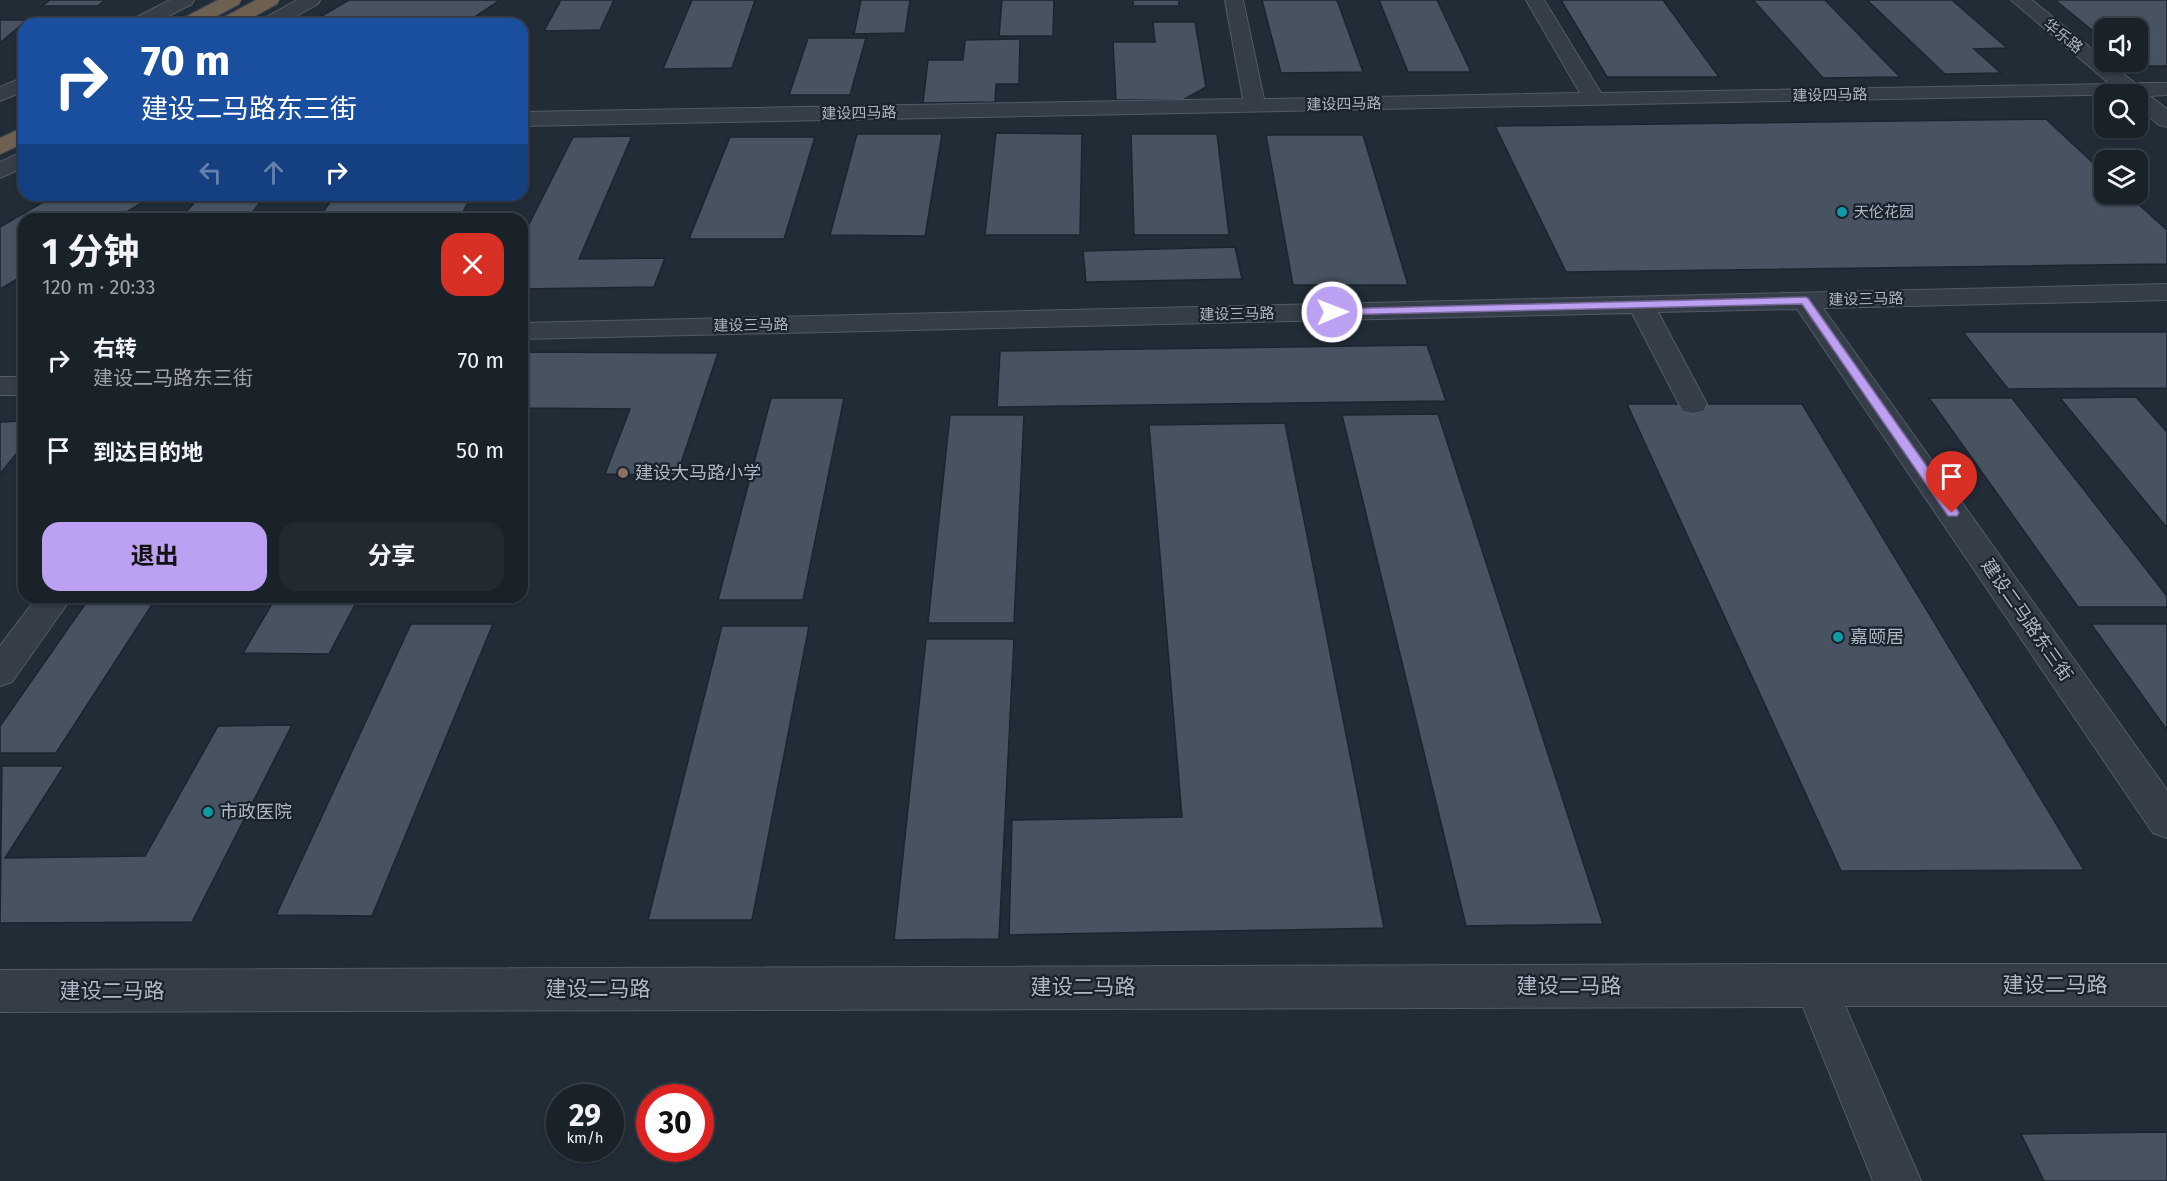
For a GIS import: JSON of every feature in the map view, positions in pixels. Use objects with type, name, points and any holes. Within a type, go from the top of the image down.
[{"type":"highway","points":[[198,18],[232,0]]},
{"type":"highway","points":[[237,18],[270,0]]},
{"type":"highway","points":[[0,147],[13,124]]},
{"type":"street","points":[[150,18],[185,0]]},
{"type":"street","points":[[278,18],[311,0]]},
{"type":"street","points":[[1234,0],[1255,105]]},
{"type":"street","points":[[1535,0],[1594,99]]},
{"type":"street","name":"华乐路","points":[[2020,0],[2123,84]]},
{"type":"street","points":[[0,95],[18,86]]},
{"type":"street","name":"建设四马路","points":[[2148,91],[2167,89]]},
{"type":"street","name":"建设四马路","points":[[528,119],[1594,99],[2094,93]]},
{"type":"street","name":"华乐路","points":[[2148,104],[2167,120]]},
{"type":"street","points":[[0,171],[18,161]]},
{"type":"street","name":"建设三马路","points":[[528,331],[2167,292]]},
{"type":"street","name":"建设二马路东三街","points":[[1805,301],[2167,821]]},
{"type":"street","points":[[1641,305],[1693,404]]},
{"type":"street","points":[[0,386],[18,386]]},
{"type":"street","points":[[0,672],[51,603]]},
{"type":"street","points":[[1815,985],[1897,1181]]},
{"type":"street","name":"建设二马路","points":[[0,991],[2167,985]]},
{"type":"building","points":[[50,0],[105,0],[98,6],[42,6]]},
{"type":"building","points":[[349,0],[500,0],[473,18],[318,18]]},
{"type":"building","points":[[561,0],[614,0],[600,30],[544,31]]},
{"type":"building","points":[[692,0],[755,0],[732,68],[663,69]]},
{"type":"building","points":[[861,0],[910,0],[905,33],[854,34]]},
{"type":"building","points":[[1002,0],[1054,0],[1053,36],[999,36]]},
{"type":"building","points":[[1133,0],[1179,0],[1179,6],[1133,6]]},
{"type":"building","points":[[1262,0],[1337,0],[1363,72],[1281,73]]},
{"type":"building","points":[[1379,0],[1437,0],[1471,72],[1408,72]]},
{"type":"building","points":[[1561,0],[1663,0],[1719,77],[1607,77]]},
{"type":"building","points":[[1753,0],[1825,0],[1900,77],[1823,78]]},
{"type":"building","points":[[1867,0],[1952,0],[2007,48],[1974,49],[2001,73],[1945,74]]},
{"type":"building","points":[[2055,0],[2167,0],[2167,66],[2148,66],[2148,18],[2094,18],[2094,32]]},
{"type":"building","points":[[0,20],[18,20],[18,28],[0,43]]},
{"type":"building","points":[[1153,22],[1195,22],[1206,87],[1183,100],[1116,100],[1113,42],[1155,42]]},
{"type":"building","points":[[808,38],[866,38],[850,95],[789,95]]},
{"type":"building","points":[[1020,39],[1019,84],[996,84],[995,102],[923,103],[928,60],[963,60],[965,40]]},
{"type":"building","name":"天伦花园","points":[[2046,119],[2094,164],[2094,204],[2138,204],[2167,230],[2167,264],[1566,272],[1495,126]]},
{"type":"building","points":[[996,133],[1082,134],[1080,235],[985,235]]},
{"type":"building","points":[[857,134],[942,134],[925,236],[830,235]]},
{"type":"building","points":[[1131,134],[1217,134],[1229,235],[1134,235]]},
{"type":"building","points":[[1266,135],[1363,135],[1408,285],[1293,285]]},
{"type":"building","points":[[632,136],[579,259],[665,258],[654,287],[528,289],[528,226],[573,137]]},
{"type":"building","points":[[730,137],[815,137],[784,239],[689,239]]},
{"type":"building","points":[[45,201],[145,201],[125,213],[24,213]]},
{"type":"building","points":[[196,201],[261,201],[252,213],[185,213]]},
{"type":"building","points":[[331,201],[469,201],[462,213],[322,213]]},
{"type":"building","points":[[18,217],[18,278],[0,289],[0,227]]},
{"type":"building","points":[[1235,247],[1242,279],[1086,282],[1083,251]]},
{"type":"building","points":[[1963,332],[2167,332],[2167,388],[2008,389]]},
{"type":"building","points":[[1427,345],[1446,401],[997,407],[1000,351]]},
{"type":"building","points":[[528,352],[718,353],[677,475],[605,474],[630,409],[528,408]]},
{"type":"building","points":[[2136,397],[2167,432],[2167,528],[2060,398]]},
{"type":"building","points":[[771,398],[844,398],[803,600],[718,600]]},
{"type":"building","points":[[1929,398],[2012,398],[2167,596],[2167,607],[2078,607]]},
{"type":"building","name":"嘉颐居","points":[[1627,404],[1802,404],[2084,870],[1841,871]]},
{"type":"building","points":[[1438,414],[1603,924],[1466,926],[1342,415]]},
{"type":"building","points":[[950,415],[1024,415],[1014,623],[928,623]]},
{"type":"building","points":[[18,421],[18,452],[0,474],[0,422]]},
{"type":"building","points":[[1285,423],[1384,928],[1009,935],[1012,820],[1182,817],[1149,425]]},
{"type":"building","points":[[86,603],[153,603],[56,753],[0,753],[0,726]]},
{"type":"building","points":[[272,603],[356,603],[329,654],[243,653]]},
{"type":"building","points":[[411,624],[493,624],[372,916],[276,915]]},
{"type":"building","points":[[2091,624],[2167,624],[2167,730]]},
{"type":"building","points":[[722,626],[809,626],[752,920],[648,920]]},
{"type":"building","points":[[926,639],[1014,639],[999,939],[894,940]]},
{"type":"building","name":"市政医院","points":[[292,725],[192,922],[0,923],[2,766],[64,766],[5,858],[145,856],[218,726]]},
{"type":"building","points":[[2167,1132],[2167,1181],[2044,1181],[2021,1134]]},
{"type":"place","name":"天伦花园","points":[[1842,212]]},
{"type":"place","name":"建设大马路小学","points":[[623,473]]},
{"type":"place","name":"嘉颐居","points":[[1838,637]]},
{"type":"place","name":"市政医院","points":[[208,812]]},
{"type":"route","points":[[1332,312],[1805,301],[1952,513]]}]
